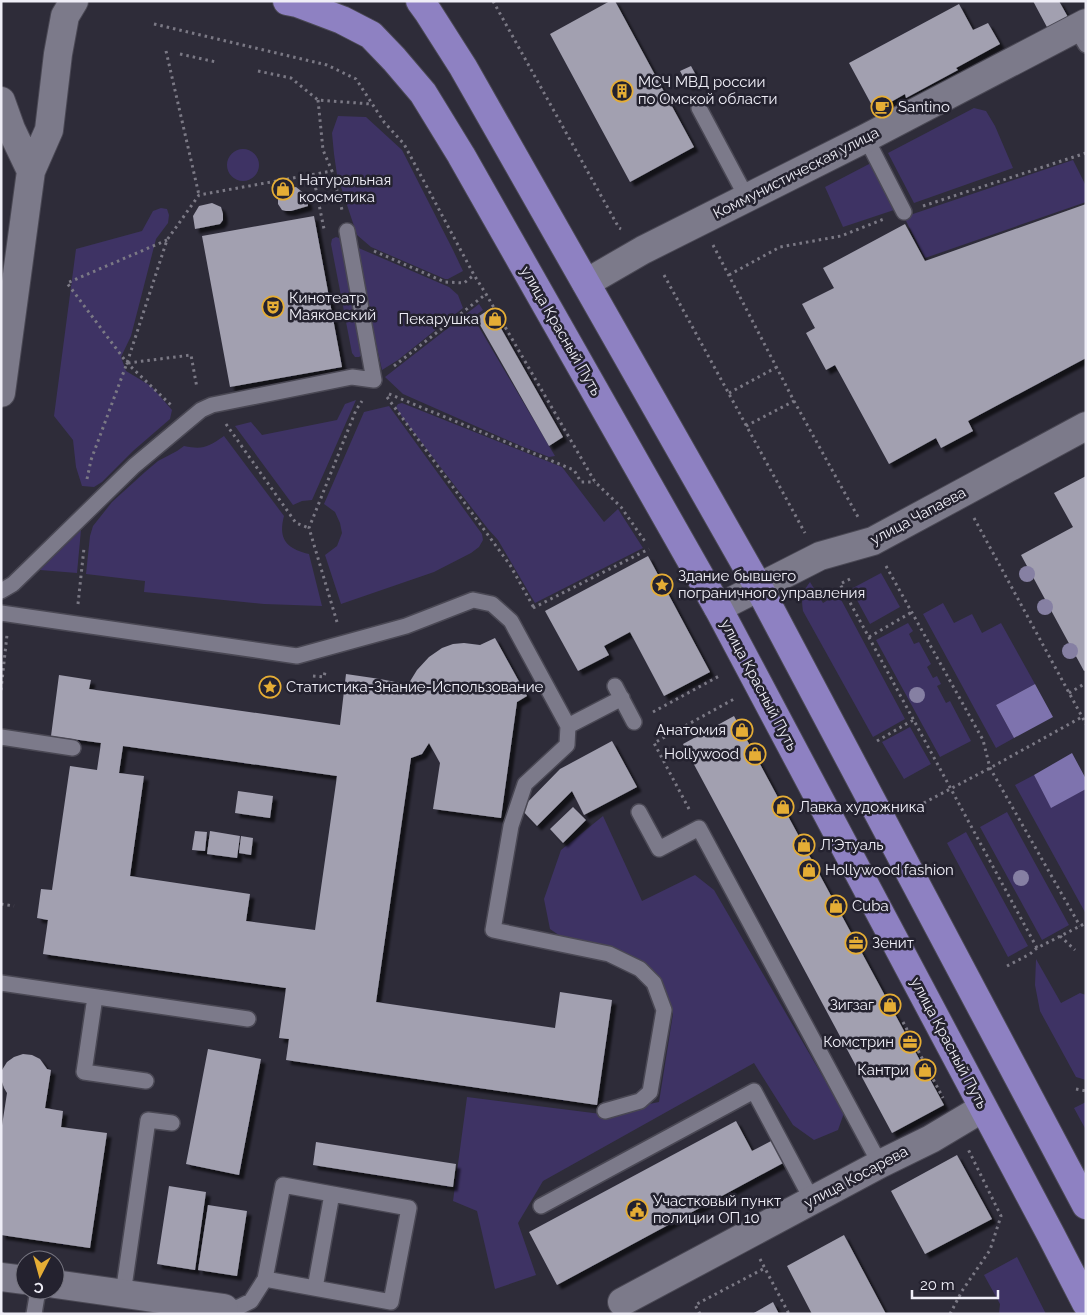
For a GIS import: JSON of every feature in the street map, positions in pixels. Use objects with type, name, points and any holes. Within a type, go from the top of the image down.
[{"type":"main road","name":"улица Красный Путь","points":[[287,1],[342,20],[371,36],[423,93],[462,155],[718,608],[1086,1303]]},
{"type":"main road","points":[[420,1],[463,67],[759,588],[1086,1205]]},
{"type":"street","points":[[1,393],[31,170],[49,130],[58,54],[66,16],[74,1]]},
{"type":"street","name":"Коммунистическая улица","points":[[586,283],[644,250],[866,138],[1083,32]]},
{"type":"street","points":[[1,101],[11,129],[31,170]]},
{"type":"street","name":"улица Чапаева","points":[[718,608],[820,556],[873,541],[1086,426]]},
{"type":"street","name":"улица Косарева","points":[[622,1302],[931,1138],[983,1108]]},
{"type":"street","points":[[1,1277],[15,1279]]},
{"type":"street","points":[[65,1285],[235,1310]]},
{"type":"lane","points":[[699,108],[747,198]]},
{"type":"lane","points":[[866,138],[904,212]]},
{"type":"lane","points":[[1,591],[13,584],[134,466],[188,421],[207,408],[352,377],[374,380],[347,231]]},
{"type":"lane","points":[[1,613],[297,656],[406,626],[473,600],[492,604],[511,621],[568,726],[567,745],[526,784],[511,826],[493,930],[609,954],[640,969],[654,983],[664,1010],[650,1092],[640,1101],[606,1111]]},
{"type":"lane","points":[[568,726],[619,692],[634,722]]},
{"type":"lane","points":[[1,738],[73,748]]},
{"type":"lane","points":[[639,812],[659,849],[699,828],[880,1164]]},
{"type":"lane","points":[[1,983],[248,1019]]},
{"type":"lane","points":[[95,997],[84,1072],[146,1081]]},
{"type":"lane","points":[[541,1206],[754,1092],[812,1200]]},
{"type":"lane","points":[[123,1294],[148,1120],[172,1123]]},
{"type":"lane","points":[[235,1310],[252,1301],[265,1279],[282,1185],[409,1208],[391,1302],[265,1279]]},
{"type":"lane","points":[[315,1288],[332,1194]]},
{"type":"lane","points":[[34,1314],[36,1300]]},
{"type":"path","points":[[493,1],[619,228],[626,232]]},
{"type":"path","points":[[154,24],[327,65],[356,79],[384,122],[404,144],[474,275],[595,482],[621,507],[649,549],[534,608],[510,565],[382,391],[574,470],[581,482],[595,482]]},
{"type":"path","points":[[166,51],[199,195]]},
{"type":"path","points":[[180,54],[216,62]]},
{"type":"path","points":[[258,71],[291,78],[318,100],[371,104]]},
{"type":"path","points":[[318,100],[323,150],[332,171],[347,231],[354,240],[372,251],[445,282],[464,283],[474,275]]},
{"type":"path","points":[[728,275],[780,247],[841,236],[904,212],[1086,153]]},
{"type":"path","points":[[76,624],[85,535],[83,516],[84,493],[91,460],[127,363],[167,240],[199,195],[332,171]]},
{"type":"path","points":[[700,222],[794,401],[858,517]]},
{"type":"path","points":[[167,240],[67,283],[127,363],[188,421]]},
{"type":"path","points":[[664,275],[806,534]]},
{"type":"path","points":[[343,642],[309,528],[356,410],[374,380],[486,294]]},
{"type":"path","points":[[127,363],[191,355],[207,408],[296,523],[309,528]]},
{"type":"path","points":[[729,393],[776,367]]},
{"type":"path","points":[[746,426],[794,401]]},
{"type":"path","points":[[976,521],[1086,724]]},
{"type":"path","points":[[884,561],[983,740],[990,768],[1080,926]]},
{"type":"path","points":[[840,584],[1037,948]]},
{"type":"path","points":[[869,637],[912,612]]},
{"type":"path","points":[[1,690],[8,629]]},
{"type":"path","points":[[634,722],[721,675],[716,667]]},
{"type":"path","points":[[1069,693],[1086,683]]},
{"type":"path","points":[[699,828],[654,743],[734,699],[730,691]]},
{"type":"path","points":[[918,806],[1082,717]]},
{"type":"path","points":[[877,740],[913,720]]},
{"type":"path","points":[[1,904],[14,906]]},
{"type":"path","points":[[1006,966],[1086,923]]},
{"type":"path","points":[[1060,936],[1075,950]]},
{"type":"path","points":[[901,1018],[1001,1216],[990,1250],[962,1291],[950,1314]]},
{"type":"path","points":[[1076,1089],[1086,1091]]},
{"type":"path","points":[[747,1235],[789,1314]]},
{"type":"path","points":[[700,1314],[695,1305],[764,1268]]},
{"type":"path","points":[[1,1313],[7,1314]]},
{"type":"shaded area","points":[[974,108],[986,111],[995,126],[1013,168],[914,203],[888,153]]},
{"type":"shaded area","points":[[338,116],[366,117],[402,150],[463,271],[445,279],[371,247],[357,235],[337,175],[332,133]]},
{"type":"shaded area","points":[[243,149],[255,153],[259,165],[255,177],[243,181],[231,177],[227,165],[231,153]]},
{"type":"shaded area","points":[[1073,160],[1086,186],[1086,202],[925,258],[904,217]]},
{"type":"shaded area","points":[[871,163],[894,210],[843,227],[825,187]]},
{"type":"shaded area","points":[[161,208],[167,209],[169,215],[168,223],[156,239],[131,336],[121,357],[126,371],[151,386],[172,410],[170,419],[133,451],[102,482],[94,487],[82,486],[76,467],[73,440],[54,416],[76,249],[142,231],[153,211]]},
{"type":"shaded area","points":[[336,237],[341,242],[362,355],[359,357],[355,357],[352,353],[331,244],[332,239]]},
{"type":"shaded area","points":[[354,246],[449,287],[458,295],[463,308],[398,360],[382,370]]},
{"type":"shaded area","points":[[479,304],[483,310],[473,317],[555,456],[549,457],[521,446],[403,394],[385,377]]},
{"type":"shaded area","points":[[356,400],[312,500],[302,501],[293,505],[235,426],[251,422],[262,435],[337,420],[345,404]]},
{"type":"shaded area","points":[[402,403],[562,467],[604,522],[618,509],[643,548],[535,603],[498,540],[402,417],[396,407]]},
{"type":"shaded area","points":[[389,406],[482,534],[483,540],[479,547],[471,553],[434,572],[341,604],[325,555],[337,546],[342,533],[335,512],[324,504],[364,412]]},
{"type":"shaded area","points":[[224,436],[284,516],[282,524],[283,537],[295,549],[309,554],[322,606],[264,604],[144,592],[145,581],[86,574],[90,536],[93,526],[112,502],[158,461],[184,446],[205,447]]},
{"type":"shaded area","points":[[81,530],[77,573],[40,570]]},
{"type":"shaded area","points":[[881,573],[900,607],[870,624],[851,589]]},
{"type":"shaded area","points":[[810,582],[823,603],[838,594],[905,719],[873,737],[803,611],[803,595]]},
{"type":"shaded area","points":[[943,603],[954,623],[972,614],[982,633],[1001,623],[1035,684],[996,705],[1014,738],[996,748],[923,614]]},
{"type":"shaded area","points":[[908,623],[913,631],[909,634],[914,644],[919,642],[931,664],[927,667],[933,678],[937,676],[941,684],[937,686],[946,703],[950,701],[971,741],[940,757],[876,640]]},
{"type":"shaded area","points":[[1035,684],[1053,717],[1014,738],[996,705]]},
{"type":"shaded area","points":[[910,727],[931,764],[904,779],[882,742]]},
{"type":"shaded area","points":[[1072,753],[1086,779],[1086,789],[1051,808],[1034,775]]},
{"type":"shaded area","points":[[1034,775],[1051,807],[1086,789],[1086,914],[1015,785]]},
{"type":"shaded area","points":[[1007,812],[1069,925],[1042,940],[980,827]]},
{"type":"shaded area","points":[[603,816],[642,901],[695,875],[714,890],[844,1113],[838,1130],[814,1140],[793,1125],[754,1063],[543,1181],[518,1223],[536,1275],[495,1289],[477,1211],[453,1201],[467,1097],[601,1114],[659,1102],[673,1014],[663,986],[638,964],[592,958],[550,929],[544,899],[561,850]]},
{"type":"shaded area","points":[[966,832],[1028,946],[1008,957],[947,843]]},
{"type":"shaded area","points":[[1036,959],[1061,1003],[1080,993],[1086,995],[1086,1080],[1076,1077],[1040,1011],[1035,985]]},
{"type":"shaded area","points":[[1086,1102],[1086,1130],[1074,1108]]},
{"type":"shaded area","points":[[1017,1257],[1046,1314],[999,1314],[1000,1304],[984,1275]]},
{"type":"building","name":"МСЧ МВД россии по Омской области","points":[[610,1],[615,1],[694,147],[630,182],[550,34]]},
{"type":"building","points":[[1033,1],[1059,1],[1069,19],[1048,29]]},
{"type":"building","points":[[959,4],[973,30],[988,23],[1000,44],[956,68],[958,70],[906,98],[905,94],[875,111],[849,63]]},
{"type":"building","points":[[691,66],[699,81],[688,86],[680,71]]},
{"type":"building","points":[[296,187],[306,195],[308,206],[291,211],[282,210],[278,204],[278,196],[283,189]]},
{"type":"building","points":[[212,203],[221,207],[223,220],[220,224],[195,229],[193,216],[199,206]]},
{"type":"building","points":[[1086,204],[1086,358],[968,421],[973,431],[941,448],[936,438],[889,464],[835,365],[826,370],[806,333],[815,328],[802,304],[834,288],[823,268],[905,224],[925,261]]},
{"type":"building","name":"Кинотеатр Маяковский","points":[[314,216],[342,367],[230,387],[202,236]]},
{"type":"building","points":[[490,309],[563,437],[549,446],[476,318]]},
{"type":"building","points":[[1086,476],[1086,670],[1084,671],[1021,555],[1073,527],[1054,493]]},
{"type":"building","points":[[648,556],[710,672],[664,696],[630,632],[604,646],[609,655],[578,671],[545,611]]},
{"type":"building","points":[[495,638],[527,696],[517,702],[501,818],[433,809],[440,763],[429,743],[422,754],[411,758],[376,1002],[555,1028],[560,992],[612,1000],[597,1105],[286,1060],[289,1039],[279,1038],[286,988],[43,954],[48,920],[37,918],[41,889],[52,890],[70,766],[97,770],[101,743],[51,736],[59,675],[91,680],[89,689],[340,725],[346,674],[411,685],[409,683],[417,670],[429,657],[442,648],[464,643],[480,645]],"holes":[[[123,746],[337,776],[315,930],[246,921],[250,894],[130,876],[144,776],[119,773]]]},
{"type":"building","points":[[734,716],[944,1105],[892,1133],[683,744]]},
{"type":"building","points":[[612,741],[637,787],[584,815],[572,791],[537,826],[521,809],[560,769]]},
{"type":"building","points":[[238,791],[273,796],[270,818],[235,813]]},
{"type":"building","points":[[573,807],[586,820],[563,843],[550,829]]},
{"type":"building","points":[[195,831],[207,832],[205,851],[192,850]]},
{"type":"building","points":[[210,831],[240,836],[237,858],[207,854]]},
{"type":"building","points":[[241,836],[253,838],[251,855],[239,853]]},
{"type":"building","points":[[208,1049],[261,1059],[239,1175],[186,1164]]},
{"type":"building","points":[[23,1054],[32,1055],[40,1059],[47,1069],[51,1070],[45,1108],[63,1111],[61,1127],[107,1133],[90,1248],[1,1235],[1,1132],[7,1093],[1,1079],[2,1070],[7,1062]]},
{"type":"building","points":[[736,1121],[752,1151],[773,1140],[785,1162],[557,1285],[529,1232]]},
{"type":"building","points":[[316,1142],[456,1164],[453,1187],[313,1165]]},
{"type":"building","points":[[957,1155],[992,1219],[925,1254],[891,1191]]},
{"type":"building","points":[[169,1186],[206,1192],[195,1270],[157,1264]]},
{"type":"building","points":[[208,1205],[247,1211],[237,1276],[198,1270]]},
{"type":"building","points":[[844,1235],[886,1314],[812,1314],[787,1266]]},
{"type":"building","points":[[773,1302],[779,1314],[752,1314]]},
{"type":"place","name":"МСЧ МВД россии по Омской области","points":[[622,91]]},
{"type":"place","name":"Santino","points":[[882,107]]},
{"type":"place","name":"Натуральная косметика","points":[[283,189]]},
{"type":"place","name":"Кинотеатр Маяковский","points":[[273,307]]},
{"type":"place","name":"Пекарушка","points":[[495,319]]},
{"type":"place","name":"Здание бывшего пограничного управления","points":[[662,585]]},
{"type":"place","name":"Статистика-Знание-Использование","points":[[270,687]]},
{"type":"place","name":"Анатомия","points":[[742,730]]},
{"type":"place","name":"Hollywood","points":[[755,754]]},
{"type":"place","name":"Лавка художника","points":[[783,807]]},
{"type":"place","name":"Л'Этуаль","points":[[804,845]]},
{"type":"place","name":"Hollywood fashion","points":[[809,870]]},
{"type":"place","name":"Cuba","points":[[836,906]]},
{"type":"place","name":"Зенит","points":[[856,943]]},
{"type":"place","name":"Зигзаг","points":[[890,1005]]},
{"type":"place","name":"Комстрин","points":[[910,1042]]},
{"type":"place","name":"Кантри","points":[[925,1070]]},
{"type":"place","name":"Участковый пункт полиции ОП 10","points":[[637,1210]]}]
